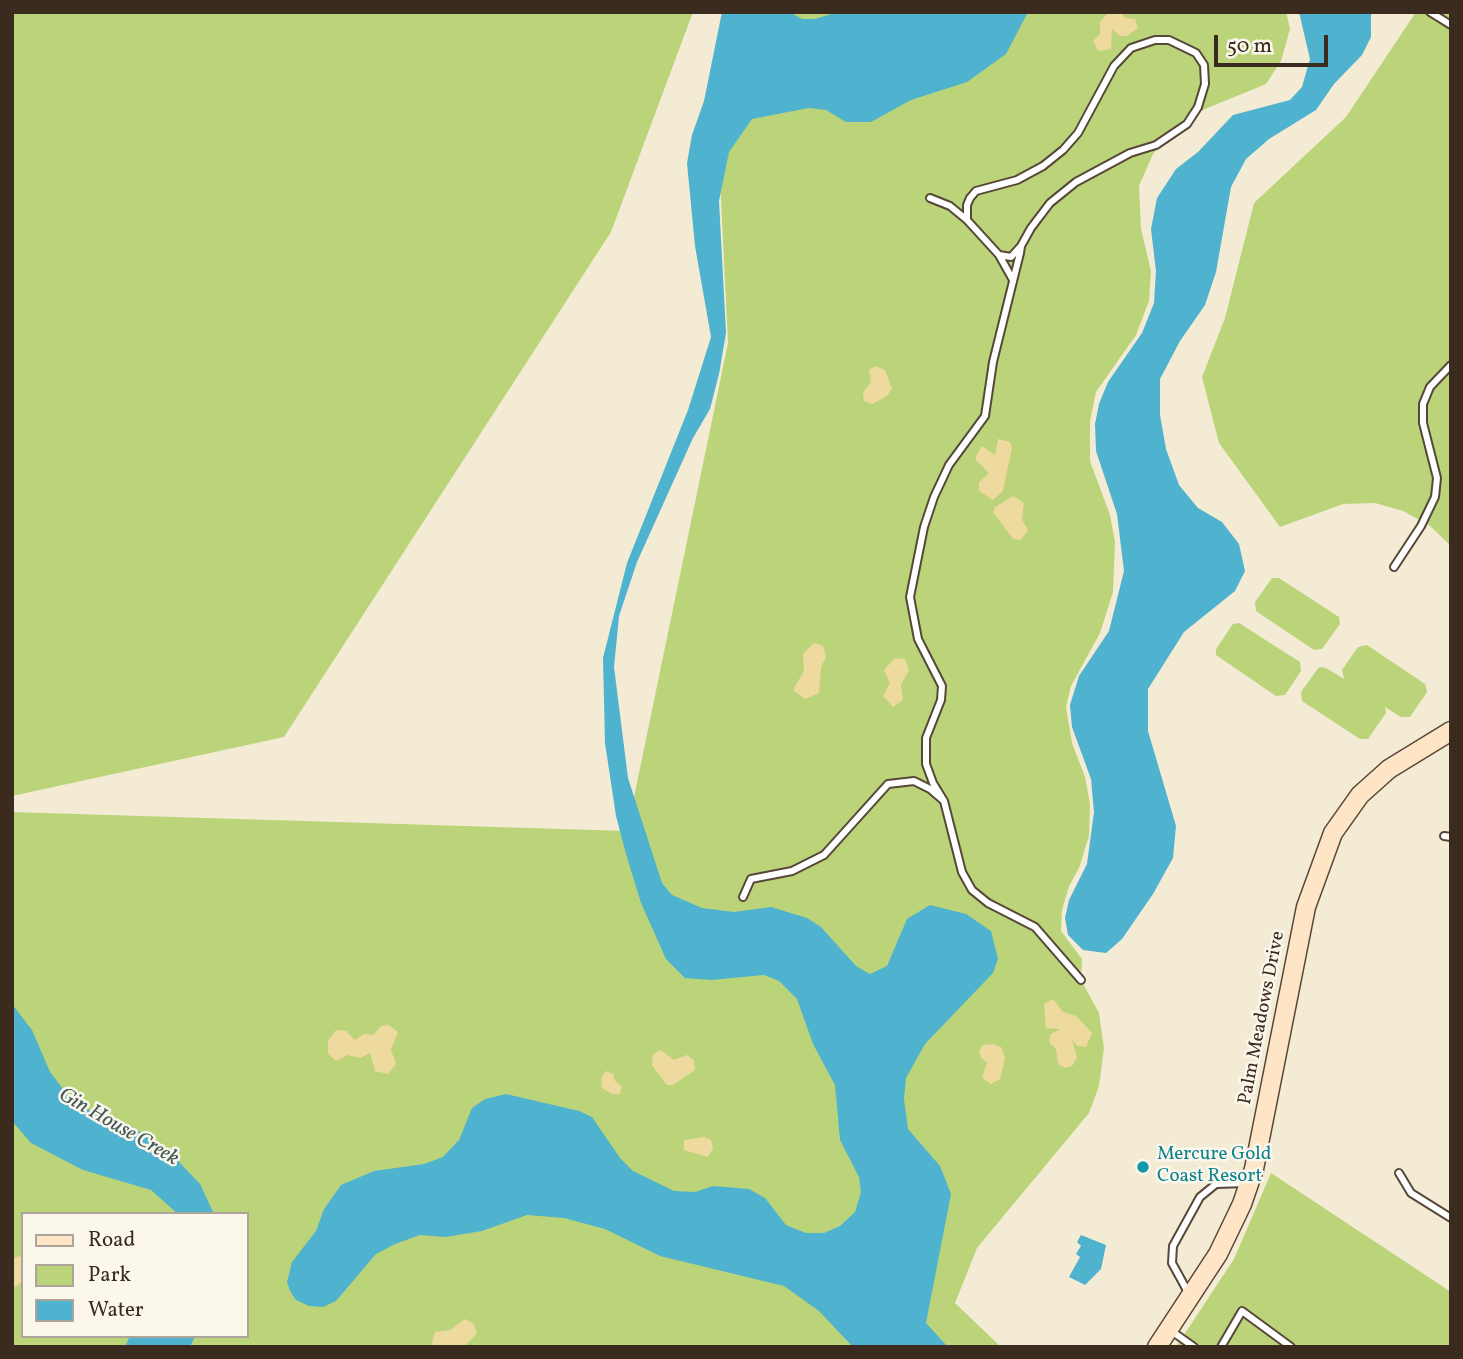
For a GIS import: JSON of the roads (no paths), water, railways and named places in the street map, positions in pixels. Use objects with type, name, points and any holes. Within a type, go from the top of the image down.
[{"type":"street","name":"Palm Meadows Drive","points":[[1157,1347],[1217,1254],[1249,1183],[1306,907],[1328,844],[1360,795],[1390,769],[1451,731]]},
{"type":"lane","points":[[1430,12],[1451,25]]},
{"type":"lane","points":[[967,220],[967,205],[976,191],[1017,180],[1043,166],[1063,150],[1079,133],[1114,66],[1131,48],[1155,40],[1169,40],[1196,53],[1204,65],[1205,84],[1198,107],[1187,124],[1177,134],[1156,145],[1130,153],[1076,182],[1039,215],[1021,246],[1011,257],[999,255]]},
{"type":"lane","points":[[930,198],[950,206],[967,220],[999,255],[1013,280]]},
{"type":"lane","points":[[1021,246],[993,362],[985,416],[949,465],[934,497],[913,571],[910,597],[918,639],[942,687],[941,700],[926,738],[926,764],[944,801],[962,872],[972,890],[988,903],[1035,927],[1081,980]]},
{"type":"lane","points":[[1394,567],[1421,526],[1435,497],[1437,478],[1423,423],[1423,404],[1430,387],[1451,365]]},
{"type":"lane","points":[[743,898],[751,879],[792,871],[824,855],[888,784],[914,781],[930,789],[944,801]]},
{"type":"lane","points":[[1399,1173],[1411,1193],[1451,1218]]},
{"type":"lane","points":[[1190,1296],[1172,1263],[1173,1246],[1200,1197],[1216,1184],[1249,1183]]},
{"type":"lane","points":[[1221,1347],[1241,1311],[1291,1347]]},
{"type":"lane","points":[[1168,1329],[1194,1347]]},
{"type":"water","points":[[722,12],[790,12],[802,19],[815,19],[838,12],[1028,12],[1006,54],[967,82],[911,100],[871,122],[846,122],[826,110],[809,108],[752,119],[729,152],[719,201],[726,333],[719,374],[710,409],[693,438],[637,562],[619,616],[614,667],[628,778],[662,883],[672,895],[702,908],[734,912],[771,907],[807,918],[821,927],[856,966],[870,974],[887,966],[907,919],[930,905],[966,914],[991,931],[998,959],[993,973],[925,1044],[906,1078],[904,1099],[908,1129],[940,1166],[951,1194],[926,1323],[948,1347],[853,1347],[819,1311],[784,1286],[660,1256],[605,1229],[564,1218],[527,1215],[482,1231],[445,1237],[420,1235],[395,1244],[376,1254],[336,1301],[323,1307],[309,1306],[296,1300],[290,1291],[287,1282],[292,1262],[316,1231],[324,1209],[341,1185],[374,1171],[424,1164],[443,1157],[459,1140],[472,1108],[485,1099],[506,1094],[579,1111],[592,1117],[620,1158],[633,1171],[674,1191],[695,1192],[713,1186],[749,1189],[765,1198],[786,1225],[806,1233],[824,1233],[840,1226],[855,1212],[861,1192],[859,1177],[840,1140],[835,1085],[813,1044],[797,999],[779,981],[764,975],[711,980],[685,978],[666,959],[641,903],[626,854],[616,816],[605,743],[603,658],[627,563],[688,410],[711,337],[695,246],[687,163],[692,135],[704,101]]},
{"type":"water","points":[[1299,12],[1371,12],[1371,37],[1362,55],[1334,84],[1316,110],[1269,139],[1246,159],[1231,187],[1216,272],[1205,305],[1180,341],[1160,379],[1160,415],[1166,449],[1179,485],[1198,508],[1222,522],[1239,544],[1245,571],[1235,591],[1184,632],[1148,689],[1148,731],[1176,826],[1173,858],[1153,894],[1122,939],[1106,953],[1083,950],[1068,935],[1065,918],[1069,900],[1087,864],[1094,812],[1091,779],[1072,727],[1070,705],[1079,676],[1109,631],[1124,571],[1117,514],[1096,451],[1095,424],[1099,404],[1108,382],[1142,333],[1154,303],[1156,271],[1151,229],[1157,198],[1176,169],[1198,152],[1233,115],[1290,100],[1302,87],[1310,59]]},
{"type":"water","name":"Gin House Creek","points":[[12,1004],[32,1030],[50,1072],[67,1094],[99,1117],[134,1128],[165,1147],[200,1184],[213,1212],[176,1212],[151,1190],[83,1170],[31,1143],[12,1121]]},
{"type":"water","points":[[1081,1235],[1106,1245],[1101,1269],[1085,1285],[1069,1277],[1080,1257],[1076,1254],[1081,1246],[1077,1242]]},
{"type":"water","points":[[129,1338],[194,1338],[190,1347],[125,1347]]},
{"type":"place","name":"Mercure Gold Coast Resort","points":[[1143,1167]]}]
